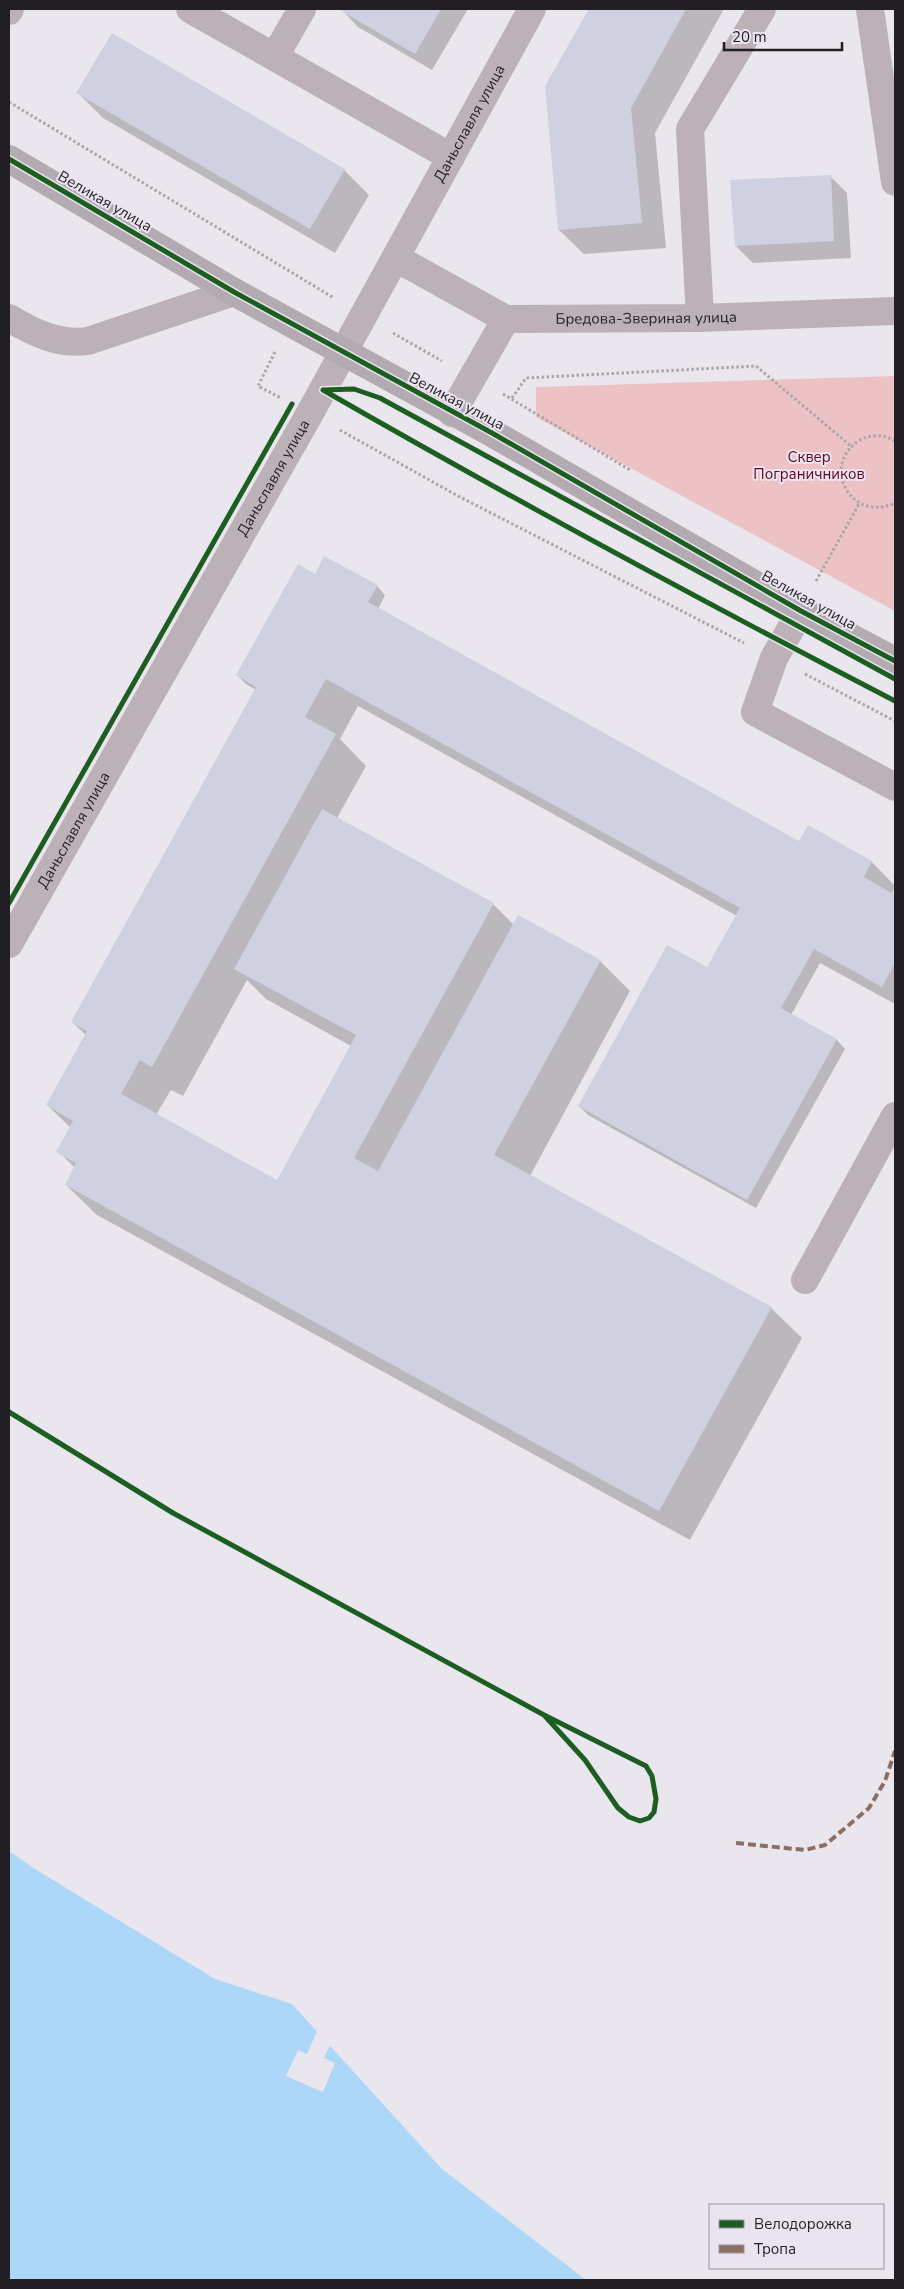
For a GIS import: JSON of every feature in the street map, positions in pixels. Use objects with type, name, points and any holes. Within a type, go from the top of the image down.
[{"type":"main road","name":"Великая улица","points":[[9,159],[234,292],[452,413],[492,433],[801,611],[895,660]]},
{"type":"street","points":[[190,9],[451,157]]},
{"type":"street","points":[[275,56],[302,9]]},
{"type":"street","name":"Даньславля улица","points":[[9,944],[310,413],[532,9]]},
{"type":"street","points":[[700,318],[690,129],[762,9]]},
{"type":"street","points":[[870,9],[895,182]]},
{"type":"street","points":[[396,258],[506,319],[452,413]]},
{"type":"street","points":[[9,318],[56,340],[71,343],[88,341],[234,292]]},
{"type":"street","name":"Бредова-Звериная улица","points":[[506,319],[700,318],[895,311]]},
{"type":"street","points":[[801,611],[774,658],[755,712],[895,787]]},
{"type":"street","points":[[804,1280],[895,1116]]},
{"type":"path","points":[[9,102],[363,316],[472,378],[512,398],[526,378],[756,366],[852,446]]},
{"type":"path","points":[[282,399],[458,496],[895,722]]},
{"type":"path","points":[[895,441],[878,435],[866,437],[852,446],[842,462],[841,474],[846,491],[859,504],[876,508],[895,503]]},
{"type":"path","points":[[816,582],[859,504]]},
{"type":"green space","name":"Сквер Пограничников","points":[[895,376],[895,611],[536,417],[536,387]]},
{"type":"water","points":[[9,1851],[35,1869],[215,1979],[292,2004],[442,2169],[586,2280],[9,2280]]},
{"type":"pier","points":[[318,2029],[331,2043],[324,2058],[335,2063],[323,2092],[286,2076],[298,2050],[307,2054]]},
{"type":"building","points":[[338,9],[441,9],[415,54]]},
{"type":"building","points":[[589,9],[686,9],[631,108],[642,223],[558,230],[545,86]]},
{"type":"building","points":[[112,33],[345,169],[310,229],[76,93]]},
{"type":"building","points":[[831,175],[834,241],[735,246],[730,180]]},
{"type":"building","points":[[324,556],[378,585],[368,602],[799,841],[808,825],[872,861],[864,877],[895,895],[895,963],[882,987],[814,949],[781,1008],[837,1039],[747,1200],[578,1106],[667,945],[707,967],[740,908],[326,679],[305,717],[336,734],[152,1067],[140,1060],[121,1094],[277,1180],[356,1035],[234,969],[322,809],[494,903],[354,1158],[378,1171],[518,915],[601,960],[494,1155],[772,1307],[659,1511],[65,1185],[76,1163],[56,1152],[73,1121],[46,1105],[87,1031],[71,1022],[256,687],[236,675],[298,564],[315,574]]},
{"type":"marked path","points":[[736,1843],[805,1850],[825,1845],[869,1808],[885,1781],[895,1751]]},
{"type":"cycle path","points":[[9,159],[234,292],[492,433],[801,611],[895,661]]},
{"type":"cycle path","points":[[323,390],[354,389],[380,398],[895,679]]},
{"type":"cycle path","points":[[323,390],[607,548],[895,701]]},
{"type":"cycle path","points":[[9,903],[292,404]]},
{"type":"cycle path","points":[[9,1412],[173,1513],[544,1715],[646,1766],[652,1776],[656,1799],[654,1812],[649,1818],[640,1821],[629,1817],[618,1808],[585,1760],[544,1715]]}]
